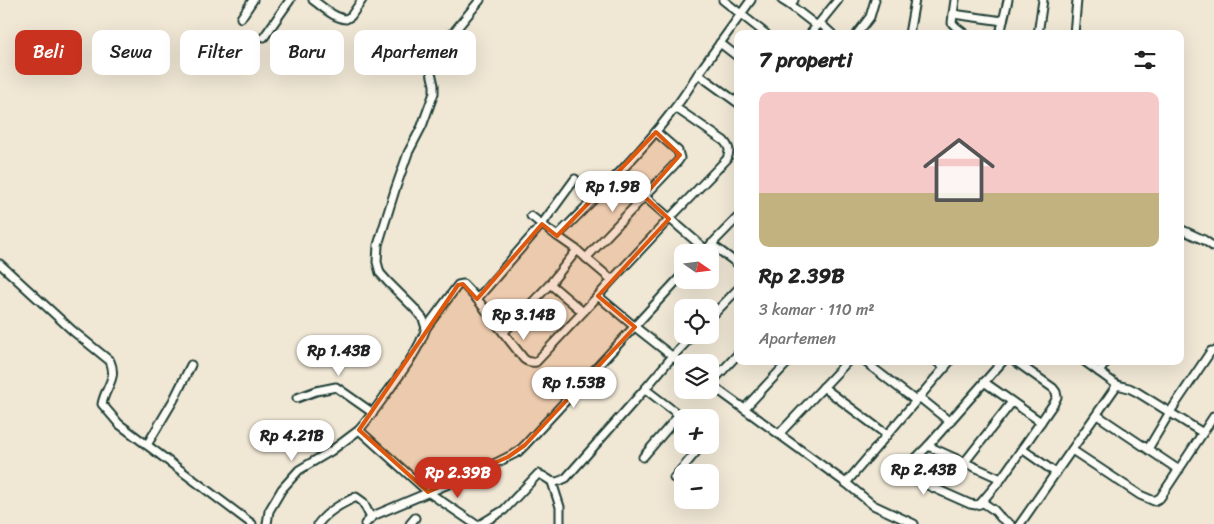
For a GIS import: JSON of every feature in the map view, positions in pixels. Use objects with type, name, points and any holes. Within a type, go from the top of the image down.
[{"type":"street","points":[[241,18],[253,0]]},
{"type":"street","points":[[264,37],[290,0]]},
{"type":"street","points":[[313,0],[346,20],[362,0]]},
{"type":"street","points":[[426,328],[423,320],[414,308],[380,273],[377,262],[378,245],[408,153],[422,126],[434,93],[430,68],[431,60],[480,0]]},
{"type":"street","points":[[723,0],[761,30]]},
{"type":"street","points":[[557,236],[616,178],[676,108],[751,0]]},
{"type":"street","points":[[782,0],[792,3],[826,30]]},
{"type":"street","points":[[814,30],[838,0]]},
{"type":"street","points":[[860,30],[870,17],[875,0]]},
{"type":"street","points":[[910,30],[915,0]]},
{"type":"street","points":[[955,0],[952,23],[960,30]]},
{"type":"street","points":[[1001,30],[1008,0]]},
{"type":"street","points":[[1039,30],[1044,0]]},
{"type":"street","points":[[1074,30],[1078,0]]},
{"type":"street","points":[[953,14],[1003,21]]},
{"type":"street","points":[[720,43],[734,53]]},
{"type":"street","points":[[698,74],[734,100]]},
{"type":"street","points":[[267,524],[269,511],[282,488],[299,470],[331,451],[358,430],[373,413],[407,364],[423,338],[426,328],[458,285],[463,284],[477,299],[524,359],[528,362],[536,362],[727,159],[730,153],[724,141],[676,108]]},
{"type":"street","points":[[586,258],[680,158],[678,152],[656,132]]},
{"type":"street","points":[[616,178],[644,196],[701,244]]},
{"type":"street","points":[[477,299],[542,224],[575,179]]},
{"type":"street","points":[[531,216],[577,250],[612,280]]},
{"type":"street","points":[[712,244],[734,221]]},
{"type":"street","points":[[1184,231],[1214,247]]},
{"type":"street","points":[[504,332],[550,284],[577,250]]},
{"type":"street","points":[[719,255],[734,262]]},
{"type":"street","points":[[0,264],[110,361],[113,374],[103,396],[102,404],[119,424],[252,524]]},
{"type":"street","points":[[550,284],[583,312]]},
{"type":"street","points":[[318,524],[338,505],[356,497],[363,502],[368,521],[518,452],[674,284]]},
{"type":"street","points":[[719,309],[734,293]]},
{"type":"street","points":[[598,296],[672,357]]},
{"type":"street","points":[[552,482],[566,478],[684,344]]},
{"type":"street","points":[[1148,449],[1170,412],[1211,351],[1214,351]]},
{"type":"street","points":[[719,374],[734,358]]},
{"type":"street","points":[[147,446],[191,365]]},
{"type":"street","points":[[744,409],[785,365]]},
{"type":"street","points":[[779,434],[844,365]]},
{"type":"street","points":[[870,365],[950,422]]},
{"type":"street","points":[[941,365],[945,368]]},
{"type":"street","points":[[846,483],[947,365]]},
{"type":"street","points":[[999,365],[950,422],[905,469],[907,476],[970,504],[980,504],[1001,479],[1057,397],[1056,392],[1050,386],[1021,365]]},
{"type":"street","points":[[1089,365],[1118,385],[1137,392],[1203,433]]},
{"type":"street","points":[[1099,372],[1104,365]]},
{"type":"street","points":[[984,382],[1041,422]]},
{"type":"street","points":[[1020,524],[1118,385]]},
{"type":"street","points":[[297,398],[316,391],[336,387],[373,413]]},
{"type":"street","points":[[823,387],[887,435]]},
{"type":"street","points":[[645,389],[674,411]]},
{"type":"street","points":[[719,391],[846,483],[873,505],[909,523]]},
{"type":"street","points":[[964,463],[1012,402]]},
{"type":"street","points":[[1097,415],[1179,470]]},
{"type":"street","points":[[1072,450],[1140,495],[1154,501],[1160,498],[1214,416]]},
{"type":"street","points":[[643,457],[674,424]]},
{"type":"street","points":[[358,430],[428,492],[475,524]]},
{"type":"street","points":[[928,446],[1001,479]]},
{"type":"street","points":[[1022,449],[1056,473]]},
{"type":"street","points":[[686,464],[694,454]]},
{"type":"street","points":[[481,524],[504,510],[538,474],[552,482],[560,507],[560,524]]},
{"type":"street","points":[[982,502],[1010,524]]},
{"type":"highlighted area","points":[[656,132],[680,155],[644,196],[669,219],[598,296],[635,327],[525,445],[508,457],[428,492],[359,430],[458,285],[463,284],[477,299],[542,224],[557,236]]}]
